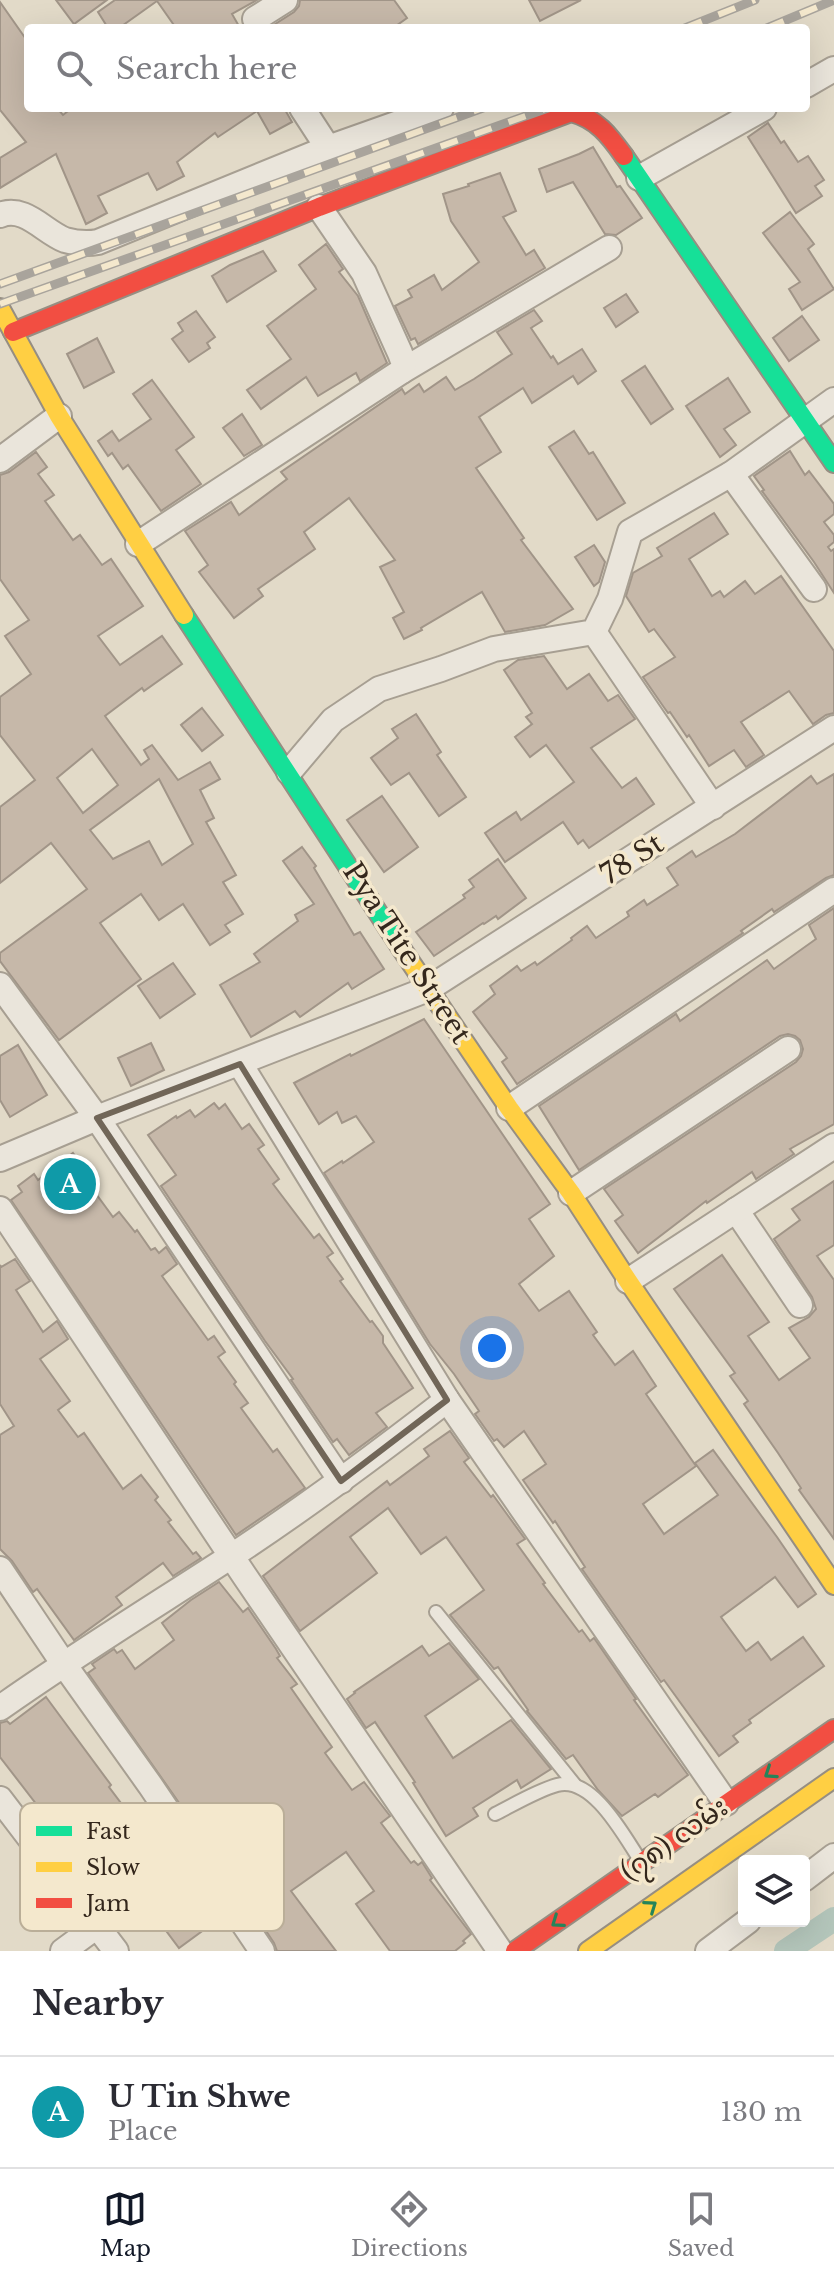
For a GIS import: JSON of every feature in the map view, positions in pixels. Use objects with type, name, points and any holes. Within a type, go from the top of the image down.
[{"type":"street","points":[[253,16],[285,0]]},
{"type":"street","points":[[810,83],[834,69]]},
{"type":"street","points":[[305,112],[328,148]]},
{"type":"street","points":[[0,215],[16,213],[65,240],[92,243],[328,148],[430,112]]},
{"type":"street","points":[[13,332],[319,207],[571,112],[586,115],[610,136],[834,463]]},
{"type":"street","points":[[639,178],[757,112]]},
{"type":"street","points":[[319,207],[364,273],[400,353],[404,364],[402,371]]},
{"type":"street","points":[[138,544],[402,371],[609,248]]},
{"type":"street","name":"Pya Tite Street","points":[[0,308],[59,416],[138,544],[428,989],[571,1193],[834,1585]]},
{"type":"street","points":[[594,632],[610,599],[630,532],[731,474],[834,400]]},
{"type":"street","points":[[0,460],[59,416]]},
{"type":"street","points":[[731,474],[814,589]]},
{"type":"street","points":[[289,772],[333,720],[379,689],[494,649],[594,632]]},
{"type":"street","points":[[594,632],[713,807]]},
{"type":"street","name":"78 St","points":[[0,1159],[428,989],[834,728]]},
{"type":"street","points":[[509,1108],[834,890]]},
{"type":"street","points":[[0,985],[97,1118],[341,1481]]},
{"type":"street","points":[[571,1193],[788,1049]]},
{"type":"street","points":[[240,1064],[447,1400],[726,1803]]},
{"type":"street","points":[[628,1281],[834,1146]]},
{"type":"street","points":[[0,1209],[500,1951]]},
{"type":"street","points":[[736,1210],[800,1305]]},
{"type":"street","points":[[0,1708],[63,1663],[231,1556],[341,1481],[447,1400]]},
{"type":"street","points":[[0,1569],[162,1803]]},
{"type":"street","name":"(၇၈) လမ်း","points":[[515,1951],[834,1729]]},
{"type":"street","name":"(၇၈) လမ်း","points":[[588,1951],[834,1778]]},
{"type":"street","points":[[0,1799],[20,1825]]},
{"type":"street","points":[[810,1874],[834,1856]]},
{"type":"street","points":[[708,1951],[740,1927]]},
{"type":"street","points":[[63,1951],[90,1931]]},
{"type":"street","points":[[101,1931],[116,1951]]},
{"type":"street","points":[[249,1931],[262,1951]]},
{"type":"lane","points":[[436,1612],[575,1785],[592,1795],[606,1811],[641,1862]]},
{"type":"lane","points":[[495,1814],[559,1784],[575,1785]]},
{"type":"highlighted area","points":[[240,1064],[447,1400],[341,1481],[97,1118]]},
{"type":"building","points":[[56,0],[107,0],[74,24]]},
{"type":"building","points":[[115,0],[257,0],[232,14],[238,24],[173,24],[157,1],[125,24],[106,24],[98,12]]},
{"type":"building","points":[[300,0],[394,0],[407,18],[399,24],[275,24],[299,6]]},
{"type":"building","points":[[529,0],[581,0],[540,21]]},
{"type":"building","points":[[0,2],[24,36],[24,112],[60,112],[63,115],[67,112],[256,112],[218,137],[215,133],[177,162],[184,176],[157,190],[148,173],[98,196],[107,213],[86,224],[56,154],[0,188],[0,158],[26,142],[0,110]]},
{"type":"building","points":[[258,112],[286,112],[292,122],[270,134]]},
{"type":"building","points":[[768,123],[798,162],[808,156],[824,180],[815,186],[822,196],[796,213],[748,137]]},
{"type":"building","points":[[593,147],[617,187],[620,186],[642,218],[616,235],[605,234],[573,182],[547,192],[539,169]]},
{"type":"building","points":[[500,173],[516,211],[503,217],[526,255],[534,250],[545,268],[418,344],[415,338],[411,340],[395,306],[412,297],[408,290],[434,275],[442,290],[479,262],[451,221],[443,194]]},
{"type":"building","points":[[790,212],[814,244],[808,249],[834,289],[802,310],[789,289],[800,282],[763,233]]},
{"type":"building","points":[[326,244],[343,269],[339,272],[358,296],[387,363],[360,381],[356,373],[318,396],[306,377],[261,409],[247,390],[291,359],[267,326],[316,289],[299,265]]},
{"type":"building","points":[[263,251],[276,271],[227,302],[212,276]]},
{"type":"building","points":[[626,294],[638,312],[616,327],[604,308]]},
{"type":"building","points":[[534,310],[542,321],[531,328],[551,358],[553,356],[558,364],[582,349],[596,371],[578,384],[573,376],[532,403],[523,388],[479,417],[501,452],[476,468],[524,538],[521,540],[573,609],[545,625],[505,632],[482,592],[404,639],[393,618],[404,612],[380,567],[395,560],[349,498],[304,532],[315,549],[258,589],[263,596],[234,618],[199,572],[208,565],[185,531],[231,502],[239,515],[287,479],[281,472],[402,389],[405,394],[419,384],[424,392],[446,377],[455,390],[474,379],[512,354],[497,332]]},
{"type":"building","points":[[196,311],[215,337],[207,343],[210,348],[189,362],[172,339],[183,331],[178,323]]},
{"type":"building","points":[[802,316],[819,340],[789,361],[773,338]]},
{"type":"building","points":[[97,338],[114,372],[84,388],[67,354]]},
{"type":"building","points":[[645,366],[673,409],[651,424],[622,381]]},
{"type":"building","points":[[728,378],[750,412],[724,429],[736,445],[720,457],[686,406]]},
{"type":"building","points":[[152,380],[194,437],[176,450],[201,484],[161,511],[128,465],[123,469],[112,453],[108,456],[98,441],[112,431],[119,441],[151,419],[133,394]]},
{"type":"building","points":[[242,414],[262,445],[244,456],[223,428]]},
{"type":"building","points":[[574,431],[589,454],[593,452],[625,503],[597,520],[549,447]]},
{"type":"building","points":[[790,451],[805,475],[809,471],[834,504],[834,514],[824,522],[834,535],[834,542],[828,547],[831,551],[834,549],[834,593],[754,476]]},
{"type":"building","points":[[36,452],[47,467],[38,474],[54,495],[45,501],[73,540],[80,535],[102,565],[111,559],[143,606],[98,636],[120,665],[162,636],[182,664],[144,691],[142,688],[105,716],[141,765],[149,759],[144,750],[152,745],[178,780],[210,762],[220,779],[200,790],[214,818],[206,822],[236,875],[223,882],[243,914],[225,925],[230,932],[210,945],[183,904],[159,920],[141,894],[100,923],[141,979],[59,1040],[0,961],[0,953],[87,889],[51,843],[0,883],[0,807],[35,780],[0,735],[0,697],[31,674],[5,636],[29,620],[0,579],[0,475]],"holes":[[[92,749],[118,785],[83,813],[57,778]],[[159,779],[193,844],[162,865],[149,841],[113,859],[90,830]]]},
{"type":"building","points":[[714,513],[728,534],[689,559],[712,596],[720,591],[724,597],[745,581],[755,594],[781,576],[834,651],[834,713],[813,724],[789,691],[741,722],[764,755],[746,767],[734,750],[709,766],[689,735],[687,737],[663,706],[643,677],[675,657],[654,629],[649,632],[626,596],[633,573],[662,556],[657,548]]},
{"type":"building","points":[[594,545],[605,562],[599,582],[594,586],[575,557]]},
{"type":"building","points":[[544,656],[567,689],[589,674],[608,701],[618,695],[635,719],[591,748],[622,788],[636,778],[654,804],[589,848],[583,840],[578,844],[563,822],[505,862],[485,833],[516,812],[521,820],[574,782],[546,745],[530,757],[515,737],[532,724],[526,717],[532,713],[504,670],[518,660]]},
{"type":"building","points":[[202,708],[223,735],[202,751],[181,725]]},
{"type":"building","points":[[416,714],[441,752],[437,755],[466,797],[439,816],[409,773],[391,785],[371,758],[398,738],[392,729]]},
{"type":"building","points":[[834,774],[834,875],[774,912],[772,909],[741,931],[743,933],[517,1084],[502,1062],[507,1058],[473,1012],[495,994],[490,986],[517,966],[521,971],[535,962],[537,965],[587,926],[596,938],[629,916],[627,912],[644,900],[647,905],[678,885],[667,868],[692,851],[696,857],[735,834],[811,776],[817,784]]},
{"type":"building","points":[[382,796],[418,847],[384,872],[347,820]]},
{"type":"building","points":[[302,847],[354,935],[360,932],[384,969],[352,989],[348,983],[300,1017],[295,1011],[251,1037],[220,985],[260,962],[254,954],[298,921],[295,915],[314,904],[283,861]]},
{"type":"building","points":[[498,859],[526,898],[498,919],[496,916],[483,923],[434,956],[416,932],[465,898],[463,895],[474,887],[469,880]]},
{"type":"building","points":[[834,908],[834,1124],[790,1149],[794,1154],[756,1179],[752,1172],[706,1201],[638,1253],[615,1221],[623,1215],[604,1189],[796,1062],[803,1049],[800,1040],[788,1034],[780,1036],[579,1170],[539,1106],[676,1014],[680,1021],[767,960],[774,969],[816,939],[809,925]]},
{"type":"building","points":[[173,963],[195,994],[160,1018],[138,986]]},
{"type":"building","points":[[424,1019],[550,1204],[529,1219],[554,1256],[519,1284],[539,1311],[569,1291],[597,1332],[593,1335],[615,1365],[633,1351],[656,1386],[646,1394],[696,1466],[643,1504],[664,1534],[718,1495],[695,1463],[713,1450],[816,1594],[798,1607],[775,1577],[721,1617],[746,1651],[758,1642],[771,1660],[803,1637],[824,1666],[749,1720],[751,1723],[733,1736],[738,1742],[719,1756],[664,1680],[661,1682],[582,1569],[585,1567],[555,1521],[553,1523],[523,1480],[546,1464],[524,1431],[504,1447],[497,1439],[494,1441],[475,1414],[479,1411],[430,1344],[324,1173],[374,1142],[356,1116],[342,1123],[337,1112],[319,1124],[294,1083]]},
{"type":"building","points":[[151,1043],[164,1070],[131,1086],[118,1058]]},
{"type":"building","points":[[18,1045],[47,1095],[10,1117],[0,1100],[0,1056]]},
{"type":"building","points":[[214,1103],[219,1109],[225,1104],[242,1129],[249,1124],[264,1145],[258,1149],[279,1179],[273,1184],[314,1238],[319,1234],[333,1253],[327,1257],[343,1279],[340,1281],[383,1336],[383,1343],[413,1388],[376,1413],[387,1427],[349,1455],[337,1439],[333,1442],[161,1186],[176,1175],[148,1135],[176,1116],[190,1110],[195,1117]]},
{"type":"building","points":[[73,1153],[88,1172],[83,1176],[113,1217],[119,1212],[151,1250],[155,1248],[159,1253],[166,1247],[177,1264],[162,1276],[208,1340],[214,1336],[225,1352],[218,1357],[248,1403],[241,1408],[273,1452],[277,1449],[305,1488],[236,1535],[11,1200],[22,1192],[18,1186],[34,1174],[38,1180]]},
{"type":"building","points":[[834,1181],[834,1245],[817,1256],[834,1280],[834,1539],[744,1404],[748,1401],[730,1376],[735,1373],[674,1289],[722,1255],[769,1322],[748,1336],[779,1380],[810,1358],[789,1328],[809,1317],[816,1309],[812,1297],[774,1239],[800,1220],[792,1209]]},
{"type":"building","points":[[15,1259],[30,1281],[16,1290],[43,1332],[57,1321],[68,1339],[40,1359],[70,1401],[58,1410],[78,1437],[84,1433],[123,1489],[141,1475],[158,1497],[155,1500],[171,1520],[168,1522],[193,1554],[196,1552],[201,1558],[173,1576],[163,1563],[116,1597],[122,1605],[74,1640],[37,1589],[33,1592],[0,1549],[0,1435],[14,1426],[0,1404],[0,1265]]},
{"type":"building","points":[[450,1431],[469,1458],[464,1462],[525,1539],[517,1544],[543,1584],[579,1632],[582,1630],[590,1641],[594,1638],[688,1775],[658,1797],[655,1794],[622,1816],[598,1790],[573,1755],[566,1759],[527,1711],[498,1667],[494,1669],[450,1615],[484,1590],[446,1537],[421,1554],[388,1508],[350,1537],[377,1573],[300,1631],[263,1576],[387,1481],[390,1485],[429,1456],[424,1449]]},
{"type":"building","points":[[219,1582],[243,1612],[248,1608],[276,1649],[280,1656],[277,1658],[297,1684],[291,1688],[332,1747],[325,1753],[352,1790],[364,1782],[390,1816],[381,1823],[411,1863],[414,1861],[418,1865],[422,1862],[432,1878],[430,1880],[471,1934],[455,1951],[390,1951],[356,1904],[374,1891],[346,1852],[291,1891],[336,1951],[277,1951],[266,1931],[284,1931],[284,1803],[179,1803],[88,1673],[95,1668],[92,1664],[114,1649],[117,1653],[122,1650],[135,1669],[174,1640],[162,1623]]},
{"type":"building","points":[[449,1643],[479,1679],[425,1716],[453,1758],[511,1720],[551,1769],[521,1788],[517,1780],[473,1808],[478,1816],[446,1836],[375,1722],[366,1728],[347,1699],[422,1646],[429,1656]]},
{"type":"building","points":[[46,1697],[121,1803],[35,1803],[0,1757],[0,1723],[7,1721],[10,1724]]},
{"type":"building","points":[[166,1931],[202,1931],[179,1948]]},
{"type":"waterway","points":[[786,1951],[834,1919]]},
{"type":"railway","points":[[695,24],[755,0]]},
{"type":"railway","points":[[777,24],[834,0]]},
{"type":"railway","points":[[0,284],[472,112]]},
{"type":"railway","points":[[0,304],[537,112]]},
{"type":"traffic: fast","points":[[624,156],[834,463]]},
{"type":"traffic: fast","points":[[184,615],[401,948]]},
{"type":"traffic: slow","points":[[0,308],[59,416],[184,615]]},
{"type":"traffic: slow","points":[[401,948],[509,1108],[571,1193],[834,1585]]},
{"type":"traffic: slow","points":[[588,1951],[834,1778]]},
{"type":"traffic: jam","points":[[13,332],[319,207],[571,112],[602,129],[624,156]]},
{"type":"traffic: jam","points":[[515,1951],[834,1729]]},
{"type":"place","name":"U Tin Shwe","points":[[70,1184]]}]
